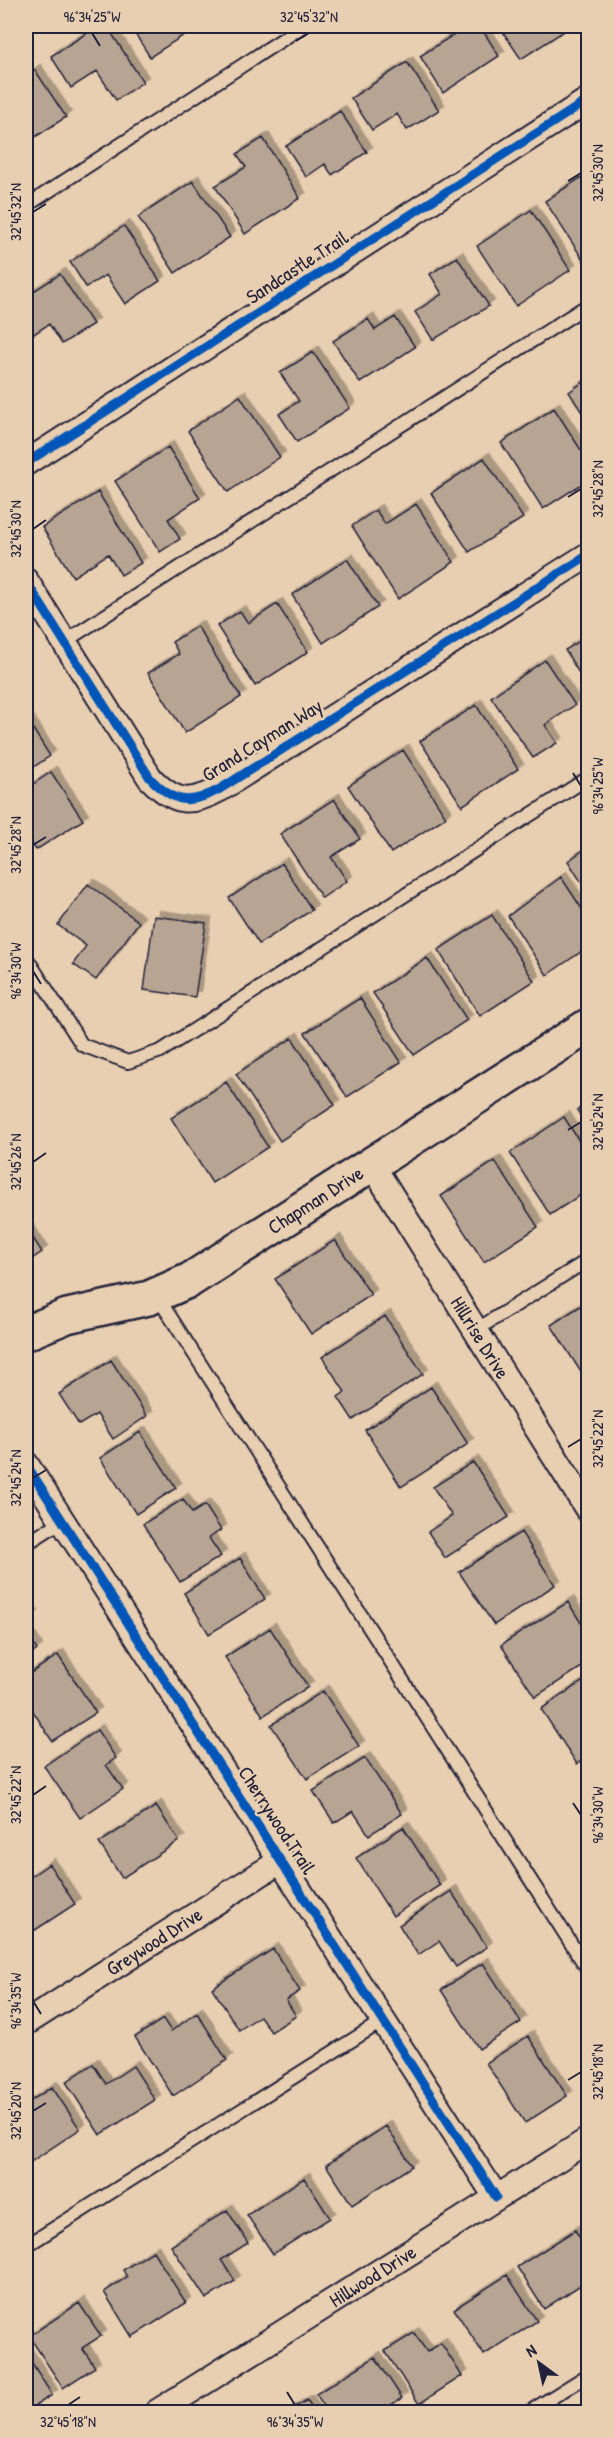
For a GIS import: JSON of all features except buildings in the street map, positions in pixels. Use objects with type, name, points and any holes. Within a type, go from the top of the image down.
[{"type":"street","name":"Sandcastle Trail","points":[[26,463],[588,100]]},
{"type":"street","name":"Grand Cayman Way","points":[[26,581],[150,778],[165,793],[180,800],[202,799],[588,555]]},
{"type":"street","name":"Chapman Drive","points":[[26,1333],[68,1316],[156,1295],[190,1280],[588,1026]]},
{"type":"street","name":"Hillrise Drive","points":[[371,1163],[588,1510]]},
{"type":"street","name":"Cherrywood Trail","points":[[26,1464],[496,2197]]},
{"type":"street","name":"Greywood Drive","points":[[26,2023],[282,1860]]},
{"type":"street","name":"Hillwood Drive","points":[[157,2412],[588,2140]]},
{"type":"lane","points":[[26,206],[303,26]]},
{"type":"lane","points":[[64,642],[588,305]]},
{"type":"lane","points":[[26,957],[82,1045],[128,1062],[161,1051],[588,778]]},
{"type":"lane","points":[[476,1330],[588,1260]]},
{"type":"lane","points":[[156,1295],[588,1970]]},
{"type":"lane","points":[[26,1544],[62,1521]]},
{"type":"lane","points":[[26,2246],[384,2020]]},
{"type":"lane","points":[[529,2412],[588,2375]]},
{"type":"cycle path","points":[[26,463],[588,100]]},
{"type":"cycle path","points":[[26,581],[150,778],[167,793],[191,800],[220,789],[588,555]]},
{"type":"cycle path","points":[[26,1464],[496,2197]]}]
